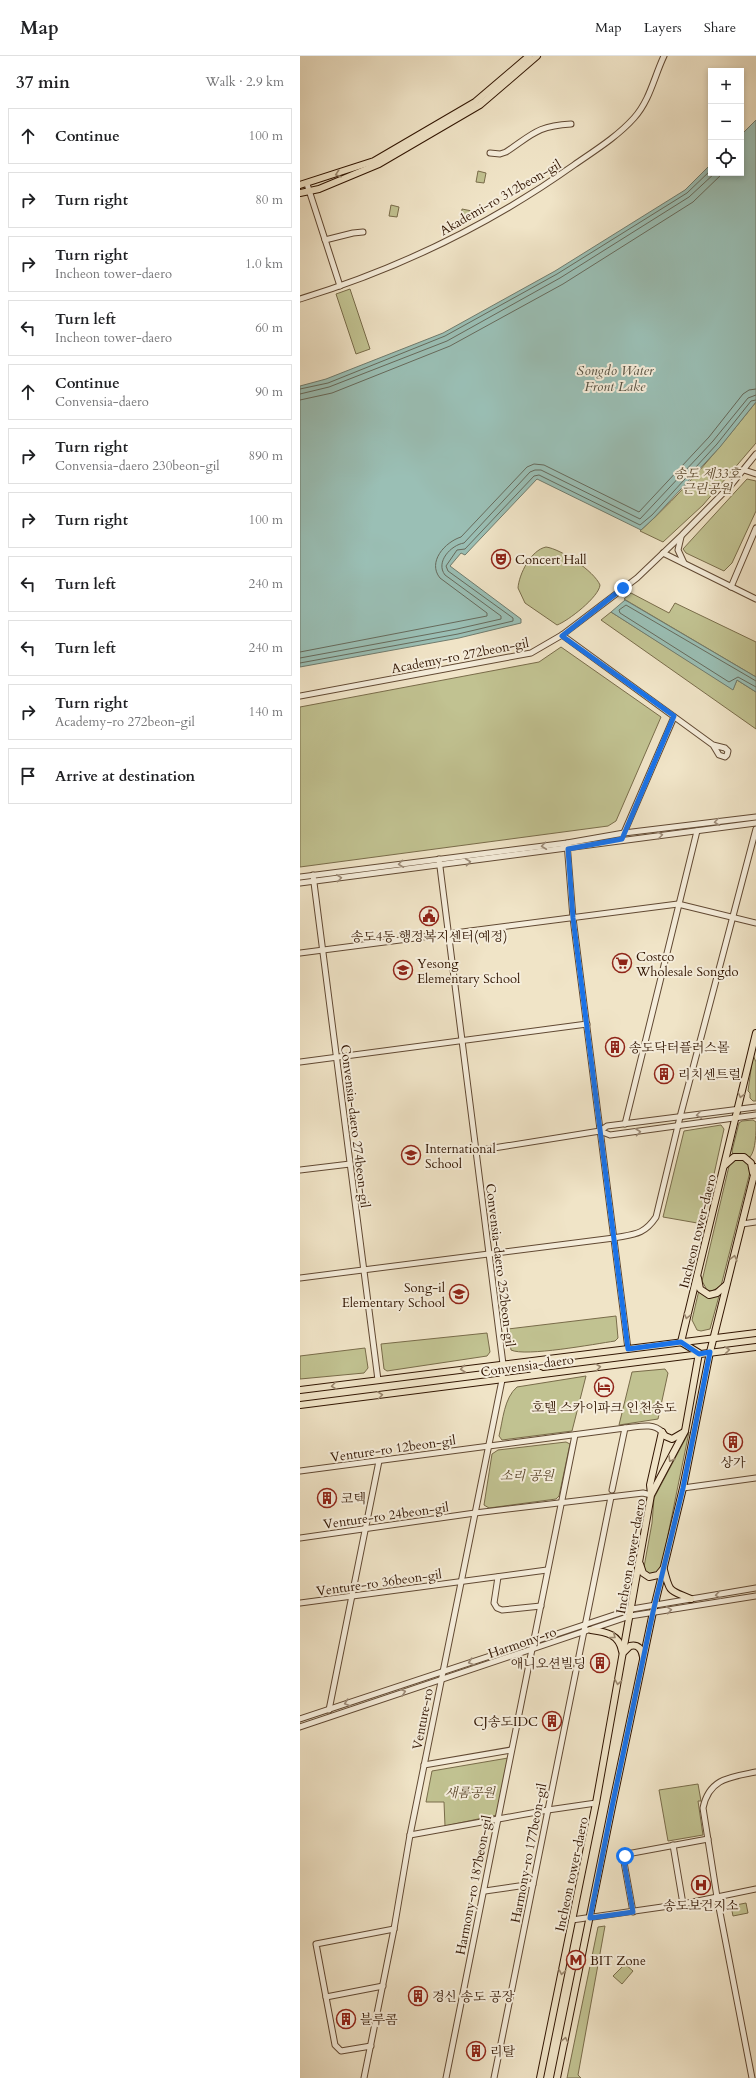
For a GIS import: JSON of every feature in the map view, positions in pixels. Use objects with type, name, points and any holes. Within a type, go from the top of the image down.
[{"type":"main road","points":[[300,193],[310,191],[379,164],[480,105],[529,56]]},
{"type":"main road","points":[[300,185],[307,184],[374,161],[475,102],[495,89],[537,56]]},
{"type":"main road","name":"Incheon tower-daero","points":[[681,1342],[756,1033]]},
{"type":"main road","points":[[754,1043],[756,1059]]},
{"type":"main road","points":[[723,1168],[733,1158],[744,1157],[751,1163],[754,1177]]},
{"type":"main road","name":"Incheon tower-daero","points":[[557,2078],[653,1612],[683,1488],[710,1352],[756,1167]]},
{"type":"main road","points":[[698,1272],[699,1286],[706,1294],[712,1295],[717,1293],[728,1282]]},
{"type":"main road","name":"Convensia-daero","points":[[300,1390],[756,1333]]},
{"type":"main road","points":[[681,1342],[699,1354]]},
{"type":"main road","name":"Convensia-daero","points":[[300,1405],[756,1347]]},
{"type":"main road","name":"Incheon tower-daero","points":[[540,2078],[596,1803],[632,1609],[651,1495],[685,1431],[699,1354]]},
{"type":"main road","points":[[543,1359],[536,1362],[531,1368],[534,1372],[546,1374]]},
{"type":"main road","points":[[661,1441],[664,1438],[676,1438],[685,1431]]},
{"type":"main road","points":[[662,1432],[668,1438]]},
{"type":"main road","points":[[651,1495],[650,1485],[662,1432]]},
{"type":"main road","points":[[641,1556],[642,1570],[649,1578],[658,1576],[664,1567]]},
{"type":"main road","points":[[664,1567],[668,1586],[671,1591],[680,1596],[691,1599]]},
{"type":"main road","points":[[591,1630],[612,1634],[621,1645],[623,1654]]},
{"type":"main road","points":[[623,1654],[630,1646],[636,1645],[641,1650],[643,1658]]},
{"type":"street","name":"Akademi-ro 312beon-gil","points":[[300,299],[340,286],[446,241],[541,187],[589,155],[625,128],[641,109],[650,93],[664,56]]},
{"type":"street","points":[[490,153],[503,153],[541,128],[552,125],[571,124]]},
{"type":"street","points":[[307,184],[340,286]]},
{"type":"street","points":[[325,240],[353,232],[363,232]]},
{"type":"street","name":"Academy-ro 272beon-gil","points":[[300,696],[531,653],[562,636],[636,578],[682,535],[744,470],[756,454]]},
{"type":"street","points":[[744,470],[756,474]]},
{"type":"street","points":[[731,587],[756,528]]},
{"type":"street","points":[[682,535],[678,550],[685,564]]},
{"type":"street","points":[[663,553],[756,599]]},
{"type":"street","points":[[562,636],[713,745]]},
{"type":"street","points":[[622,839],[674,716]]},
{"type":"street","points":[[300,877],[567,843],[624,833],[756,817]]},
{"type":"street","points":[[300,883],[568,849],[622,839],[756,823]]},
{"type":"street","points":[[300,1278],[614,1238],[642,1233],[650,1227],[656,1217],[680,1117],[756,829]]},
{"type":"street","points":[[625,1124],[697,830]]},
{"type":"street","points":[[567,843],[573,918],[628,1349]]},
{"type":"street","name":"Convensia-daero 252beon-gil","points":[[439,859],[503,1364]]},
{"type":"street","name":"Convensia-daero 274beon-gil","points":[[313,875],[378,1380]]},
{"type":"street","points":[[300,953],[678,904],[756,923]]},
{"type":"street","points":[[300,1062],[462,1042],[587,1024]]},
{"type":"street","points":[[475,1151],[600,1131],[608,1126],[756,1107]]},
{"type":"street","points":[[600,1131],[610,1135],[678,1127],[756,1115]]},
{"type":"street","points":[[300,1170],[350,1164]]},
{"type":"street","points":[[742,1224],[756,1222]]},
{"type":"street","name":"Venture-ro","points":[[364,2078],[394,1929],[410,1835],[442,1671],[502,1380],[503,1364]]},
{"type":"street","name":"Venture-ro 12beon-gil","points":[[300,1472],[625,1428],[653,1426],[658,1427],[662,1432]]},
{"type":"street","points":[[612,1490],[625,1428]]},
{"type":"street","name":"Harmony-ro 187beon-gil","points":[[446,2078],[485,1891],[575,1435]]},
{"type":"street","points":[[328,1717],[379,1461]]},
{"type":"street","points":[[683,1488],[756,1478]]},
{"type":"street","name":"Venture-ro 24beon-gil","points":[[300,1538],[365,1530],[475,1513],[642,1493],[651,1495]]},
{"type":"street","name":"Harmony-ro 177beon-gil","points":[[494,2078],[611,1497]]},
{"type":"street","name":"Venture-ro 36beon-gil","points":[[300,1603],[548,1570]]},
{"type":"street","points":[[498,1577],[494,1603],[497,1608],[502,1610],[541,1606]]},
{"type":"street","name":"Harmony-ro","points":[[300,1719],[632,1609],[756,1588]]},
{"type":"street","name":"Harmony-ro","points":[[300,1727],[630,1616],[756,1596]]},
{"type":"street","points":[[424,1765],[512,1750]]},
{"type":"street","points":[[752,2078],[717,1897],[703,1808],[710,1790],[719,1782],[729,1777],[756,1772]]},
{"type":"street","points":[[410,1835],[548,1810],[596,1803]]},
{"type":"street","points":[[633,1912],[624,1862],[625,1856],[630,1852],[708,1839]]},
{"type":"street","points":[[673,1845],[683,1904]]},
{"type":"street","points":[[485,1891],[533,1884]]},
{"type":"street","points":[[572,1920],[683,1904],[756,1889]]},
{"type":"street","points":[[371,2046],[345,2051],[337,2049],[316,1944],[394,1929]]},
{"type":"street","points":[[326,1997],[383,1986]]},
{"type":"green space","points":[[478,171],[486,173],[484,183],[476,182]]},
{"type":"green space","points":[[391,205],[399,207],[397,217],[389,216]]},
{"type":"green space","points":[[462,209],[472,211],[471,218],[461,217]]},
{"type":"green space","points":[[350,289],[370,349],[356,354],[336,294]]},
{"type":"green space","name":"송도 제33호 근린공원","points":[[756,402],[756,443],[703,505],[663,542],[640,531],[671,501],[715,453]]},
{"type":"green space","points":[[747,479],[756,481],[756,511],[732,563],[724,571],[686,553],[683,549]]},
{"type":"green space","points":[[546,547],[568,556],[584,567],[597,579],[600,585],[589,602],[575,614],[557,625],[525,603],[518,588],[523,570],[527,563],[535,553]]},
{"type":"green space","points":[[631,593],[669,613],[675,603],[756,642],[756,677],[624,599]]},
{"type":"green space","points":[[611,612],[733,689],[737,680],[756,692],[756,729],[601,620]]},
{"type":"green space","points":[[561,647],[661,717],[616,821],[608,826],[300,867],[300,707],[539,662]]},
{"type":"green space","points":[[753,1055],[756,1062],[756,1101],[753,1101],[750,1098],[750,1093],[748,1091]]},
{"type":"green space","points":[[753,1120],[756,1122],[756,1131],[755,1145],[752,1154],[750,1157],[744,1155],[733,1155],[732,1151],[739,1123],[742,1121]]},
{"type":"green space","points":[[721,1125],[724,1129],[703,1224],[663,1217],[684,1131]]},
{"type":"green space","points":[[740,1158],[749,1163],[750,1172],[721,1286],[712,1291],[707,1290],[702,1281],[729,1166],[734,1160]]},
{"type":"green space","points":[[699,1290],[719,1296],[710,1329],[701,1331],[697,1330],[692,1320]]},
{"type":"green space","points":[[616,1316],[618,1338],[615,1341],[545,1351],[519,1352],[511,1350],[508,1329]]},
{"type":"green space","points":[[487,1333],[490,1352],[487,1356],[387,1371],[384,1369],[381,1344]]},
{"type":"green space","points":[[365,1348],[368,1368],[364,1373],[300,1379],[300,1356]]},
{"type":"green space","points":[[665,1369],[668,1373],[658,1419],[619,1425],[632,1372]]},
{"type":"green space","points":[[586,1376],[572,1431],[502,1440],[499,1436],[509,1397],[517,1387]]},
{"type":"green space","points":[[689,1432],[661,1569],[659,1572],[647,1575],[644,1567],[652,1523],[654,1498]]},
{"type":"green space","name":"소리 공원","points":[[566,1442],[570,1444],[559,1496],[556,1499],[489,1508],[484,1505],[492,1454],[498,1450]]},
{"type":"green space","name":"새롬공원","points":[[508,1758],[497,1815],[445,1826],[444,1802],[426,1802],[432,1771]]},
{"type":"green space","points":[[698,1784],[701,1801],[698,1801],[703,1835],[668,1841],[659,1790]]},
{"type":"green space","points":[[746,1903],[748,1913],[733,1916],[731,1906]]},
{"type":"green space","points":[[605,1926],[578,2075],[581,2078],[567,2078],[598,1927]]},
{"type":"green space","points":[[625,1964],[633,1971],[622,1984],[613,1976]]},
{"type":"water","name":"Songdo Water Front Lake","points":[[756,120],[756,402],[720,447],[641,530],[537,479],[465,555],[461,553],[450,566],[521,619],[521,623],[459,638],[300,667],[300,386],[326,379],[443,333],[555,271],[685,190],[708,167],[708,176],[744,176],[744,132]]},
{"type":"water","points":[[625,600],[756,677],[756,692],[737,680],[733,690],[611,612]]},
{"type":"place","name":"Concert Hall","points":[[501,559]]},
{"type":"place","name":"송도4동 행정복지센터(예정)","points":[[429,916]]},
{"type":"place","name":"Costco Wholesale Songdo","points":[[622,963]]},
{"type":"place","name":"Yesong Elementary School","points":[[403,970]]},
{"type":"place","name":"송도닥터플러스몰","points":[[615,1047]]},
{"type":"place","name":"리치센트럴","points":[[664,1074]]},
{"type":"place","name":"International School","points":[[411,1155]]},
{"type":"place","name":"Song-il Elementary School","points":[[459,1294]]},
{"type":"place","name":"호텔 스카이파크 인천송도","points":[[604,1387]]},
{"type":"place","name":"상가","points":[[733,1442]]},
{"type":"place","name":"코텍","points":[[327,1498]]},
{"type":"place","name":"애니오션빌딩","points":[[600,1663]]},
{"type":"place","name":"CJ송도IDC","points":[[552,1721]]},
{"type":"place","name":"송도보건지소","points":[[701,1885]]},
{"type":"place","name":"BIT Zone","points":[[576,1960]]},
{"type":"place","name":"경신 송도 공장","points":[[418,1996]]},
{"type":"place","name":"블루콤","points":[[346,2019]]},
{"type":"place","name":"리탈","points":[[476,2051]]},
{"type":"route","points":[[623,588],[562,636],[674,716],[622,839],[568,849],[573,918],[628,1349],[681,1342],[699,1354],[710,1352],[683,1488],[653,1612],[590,1918],[633,1912],[624,1862],[625,1856]]}]
